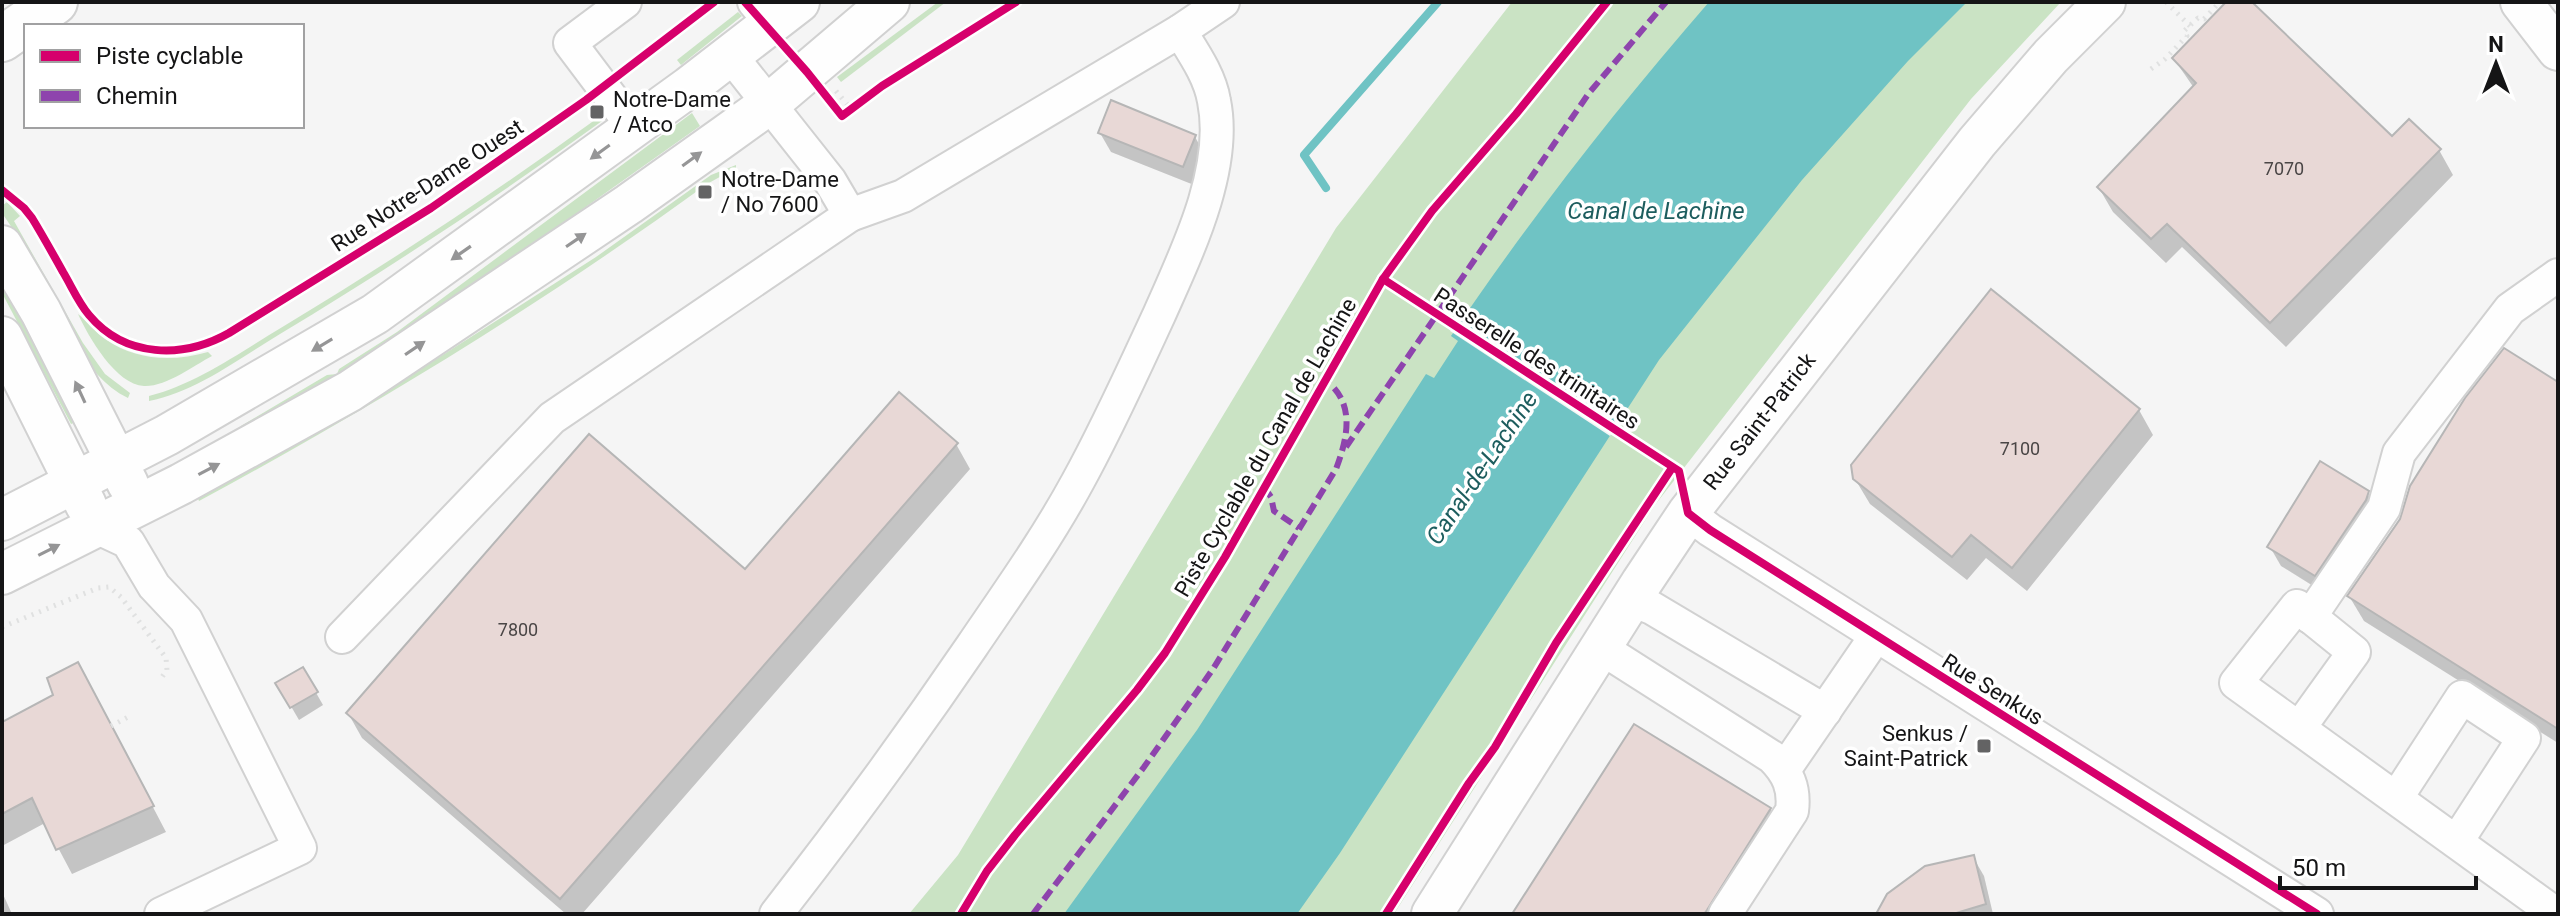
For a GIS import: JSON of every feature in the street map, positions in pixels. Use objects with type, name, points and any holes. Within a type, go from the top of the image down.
[{"type":"highway","points":[[2,22],[24,2]]},
{"type":"highway","points":[[2,39],[55,2]]},
{"type":"main road","points":[[2,574],[121,524],[350,391],[629,204],[769,104],[889,2]]},
{"type":"main road","name":"Rue Saint-Patrick","points":[[1432,914],[1688,513],[1977,142],[2023,87],[2105,2]]},
{"type":"main road","points":[[2521,2],[2558,50]]},
{"type":"main road","points":[[2,520],[241,393],[375,314],[731,56],[775,9]]},
{"type":"main road","points":[[2,246],[45,319],[115,461],[121,524]]},
{"type":"main road","points":[[2,337],[75,483],[121,524]]},
{"type":"street","points":[[625,2],[570,43],[634,128]]},
{"type":"street","points":[[342,637],[552,418],[850,215],[903,196],[1180,31],[1223,2]]},
{"type":"street","points":[[776,914],[926,714],[1026,567],[1077,484],[1175,280],[1206,200],[1212,169],[1214,101],[1206,76],[1180,31]]},
{"type":"street","points":[[731,56],[830,181],[850,215]]},
{"type":"street","points":[[2310,617],[2384,508],[2399,453],[2510,309],[2558,275]]},
{"type":"street","name":"Rue Senkus","points":[[1688,513],[1876,636],[2317,914]]},
{"type":"street","points":[[121,524],[154,586],[186,620],[300,848],[161,914]]},
{"type":"street","points":[[1631,600],[1652,608],[1825,711]]},
{"type":"street","points":[[2300,727],[2354,652],[2297,606],[2236,683],[2556,914]]},
{"type":"street","points":[[1784,770],[1876,636]]},
{"type":"street","points":[[1601,648],[1772,757],[1784,770],[1794,794],[1792,811],[1725,914]]},
{"type":"street","points":[[2397,797],[2462,697],[2524,738],[2457,841]]},
{"type":"path","points":[[2166,2],[2190,26]]},
{"type":"path","points":[[2151,69],[2187,36],[2184,31],[2198,18],[2204,19],[2220,2]]},
{"type":"path","points":[[836,91],[855,106],[842,116]]},
{"type":"path","points":[[2,627],[98,588],[109,587],[121,597],[166,658],[167,670],[162,677]]},
{"type":"path","points":[[111,726],[132,715]]},
{"type":"green space","points":[[938,2],[946,2],[841,82],[837,77]]},
{"type":"green space","points":[[1512,2],[2061,2],[1971,99],[1655,505],[1394,914],[909,914],[958,855],[1336,228]]},
{"type":"green space","points":[[738,12],[742,16],[681,65],[677,60]]},
{"type":"green space","points":[[692,113],[700,126],[374,357],[245,433],[241,426],[327,375],[337,374],[339,369],[397,332]]},
{"type":"green space","points":[[599,117],[602,121],[563,149],[362,284],[217,373],[184,390],[149,401],[149,396],[184,384],[219,366],[364,276],[483,199]]},
{"type":"green space","points":[[736,165],[736,170],[707,184],[584,270],[458,351],[330,428],[199,501],[197,496],[416,372],[596,257],[711,175]]},
{"type":"green space","points":[[7,202],[20,216],[14,221],[83,343],[105,374],[130,393],[128,398],[112,388],[86,360],[30,257],[2,213],[2,206]]},
{"type":"green space","points":[[2,280],[76,422],[71,424],[2,293]]},
{"type":"green space","points":[[78,314],[105,339],[130,352],[155,358],[208,352],[212,356],[161,383],[134,384],[113,369],[104,358]]},
{"type":"water","name":"Canal de Lachine","points":[[1709,2],[1967,2],[1908,61],[1802,180],[1659,360],[1340,853],[1297,914],[1064,914],[1197,730],[1426,374],[1434,378],[1458,341],[1451,336],[1481,292],[1575,165]]},
{"type":"pier","points":[[1458,319],[1618,424],[1610,436],[1450,331]]},
{"type":"building","points":[[2226,2],[2252,2],[2392,136],[2409,119],[2441,149],[2270,323],[2167,224],[2151,239],[2097,187],[2196,83],[2172,58]]},
{"type":"building","points":[[1111,100],[1196,135],[1183,167],[1098,133]]},
{"type":"building","points":[[1991,289],[2140,409],[2012,568],[1971,535],[1952,557],[1853,479],[1851,465]]},
{"type":"building","points":[[2504,348],[2558,382],[2558,729],[2347,596],[2400,519],[2410,486],[2465,398]]},
{"type":"building","points":[[899,392],[958,443],[560,899],[346,713],[589,434],[745,569]]},
{"type":"building","points":[[2320,461],[2369,491],[2315,576],[2267,547]]},
{"type":"building","points":[[78,662],[154,806],[56,850],[32,798],[2,814],[2,722],[53,695],[47,678]]},
{"type":"building","points":[[303,667],[318,692],[290,708],[275,683]]},
{"type":"building","points":[[1634,724],[1771,808],[1707,910],[1704,914],[1512,914]]},
{"type":"building","points":[[1974,855],[1986,904],[1953,914],[1876,914],[1887,894],[1925,866]]},
{"type":"waterway","points":[[1326,188],[1304,155],[1438,2]]},
{"type":"marked path","points":[[1346,447],[1589,93],[1666,2]]},
{"type":"marked path","points":[[1033,914],[1144,767],[1213,669],[1336,469],[1346,433],[1345,409],[1341,398],[1324,379]]},
{"type":"marked path","points":[[1264,487],[1271,497],[1274,511],[1299,528]]},
{"type":"cycle path","name":"Rue Notre-Dame Ouest","points":[[2,190],[32,218],[82,305],[103,329],[120,340],[155,350],[193,347],[229,333],[431,208],[586,100],[714,2]]},
{"type":"cycle path","points":[[745,2],[842,116],[882,86],[1016,2]]},
{"type":"cycle path","name":"Piste Cyclable du Canal de Lachine","points":[[961,914],[987,871],[1015,835],[1165,653],[1225,557],[1383,279],[1432,211],[1607,2]]},
{"type":"cycle path","name":"Passerelle des trinitaires","points":[[1383,279],[1679,471],[1688,513],[1710,530],[2317,914]]},
{"type":"cycle path","points":[[1386,914],[1495,747],[1556,643],[1672,468]]},
{"type":"place","name":"Notre-Dame / Atco","points":[[597,112]]},
{"type":"place","name":"Notre-Dame / No 7600","points":[[705,192]]},
{"type":"place","name":"Senkus / Saint-Patrick","points":[[1984,746]]},
{"type":"water label","name":"Canal-de-Lachine","points":[[1482,468]]}]
